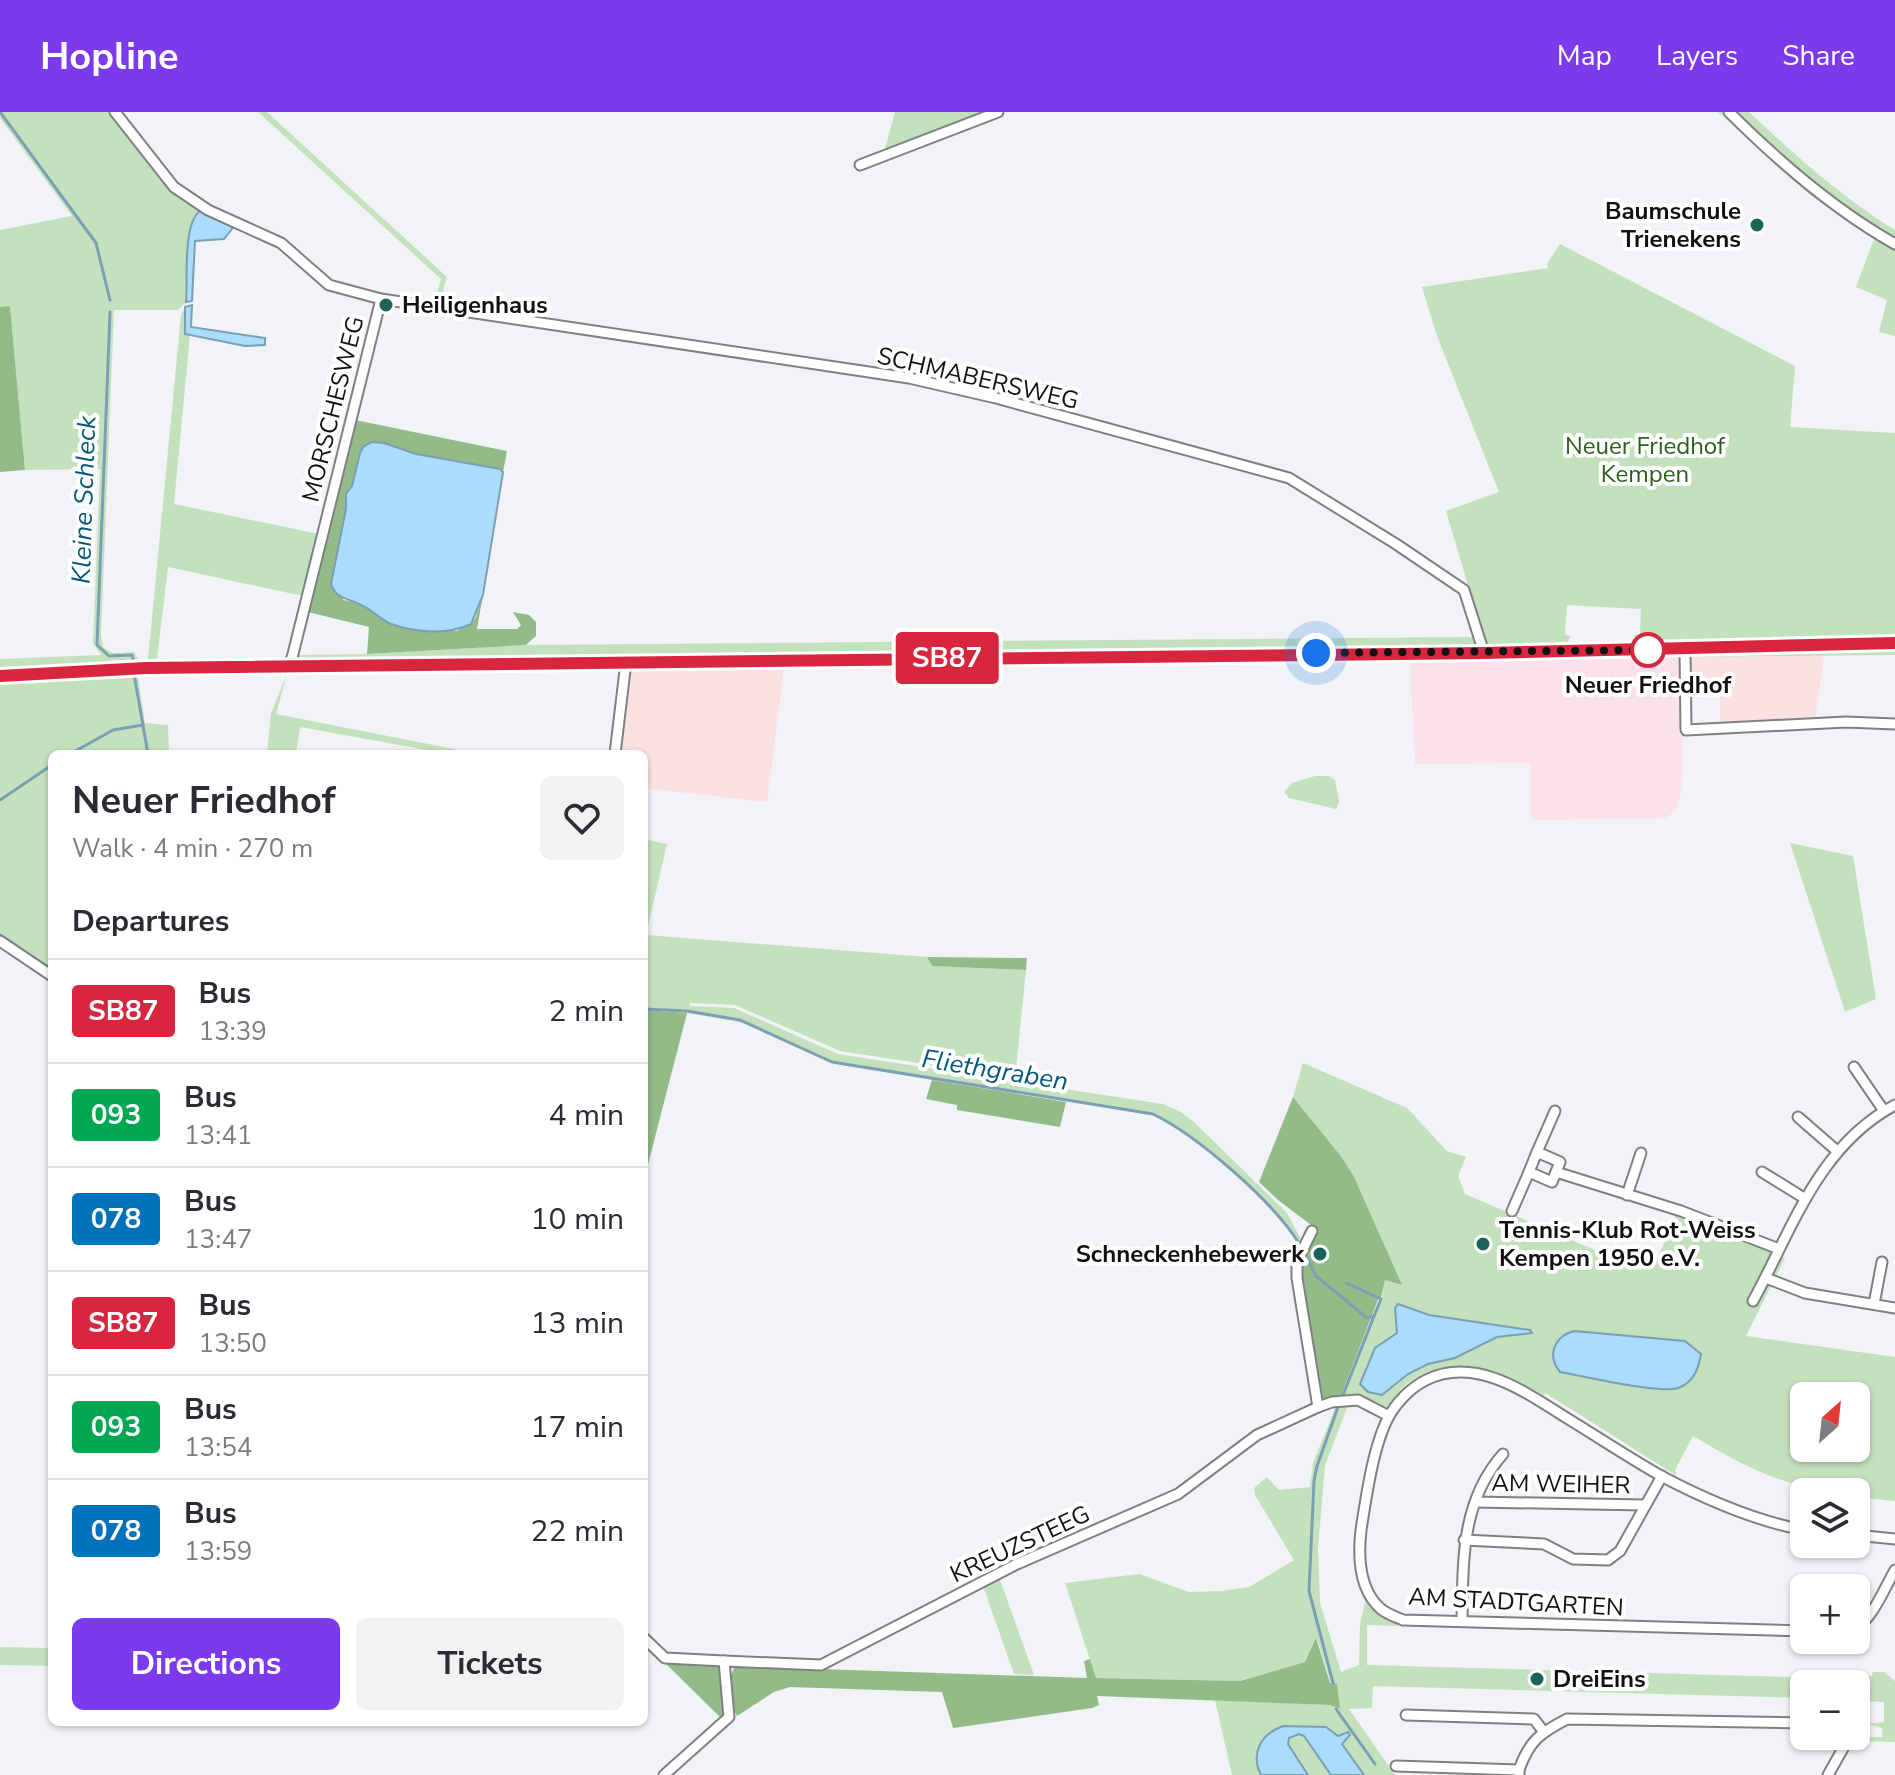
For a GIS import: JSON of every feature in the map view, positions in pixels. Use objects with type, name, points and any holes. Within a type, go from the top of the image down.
[{"type":"street","name":"MORSCHESWEG","points":[[115,112],[174,187],[208,210],[281,243],[329,285],[381,299],[292,658],[287,666]]},
{"type":"street","points":[[860,165],[998,112]]},
{"type":"street","points":[[1729,112],[1811,187],[1895,244]]},
{"type":"street","name":"SCHMABERSWEG","points":[[381,299],[909,378],[996,398],[1289,478],[1464,590],[1484,653]]},
{"type":"street","points":[[0,676],[146,668],[1484,653],[1895,644]]},
{"type":"street","points":[[1685,650],[1686,730],[1846,722],[1895,724]]},
{"type":"street","points":[[615,750],[626,662]]},
{"type":"street","points":[[0,941],[48,973]]},
{"type":"street","points":[[1854,1067],[1884,1111]]},
{"type":"street","points":[[1753,1301],[1804,1198],[1837,1151],[1895,1105]]},
{"type":"street","points":[[1512,1211],[1555,1111]]},
{"type":"street","points":[[1798,1117],[1837,1151]]},
{"type":"street","points":[[1529,1172],[1552,1182],[1560,1162],[1537,1152]]},
{"type":"street","points":[[1627,1195],[1641,1153]]},
{"type":"street","points":[[1556,1172],[1681,1211],[1779,1249]]},
{"type":"street","points":[[1762,1172],[1804,1198]]},
{"type":"street","points":[[1312,1231],[1297,1261],[1297,1278],[1318,1407]]},
{"type":"street","points":[[1874,1304],[1882,1262]]},
{"type":"street","points":[[1766,1278],[1805,1293],[1895,1308]]},
{"type":"street","points":[[1389,1416],[1403,1397],[1429,1379],[1459,1372],[1484,1375],[1522,1390],[1662,1476],[1732,1510],[1790,1526]]},
{"type":"street","name":"KREUZSTEEG","points":[[648,1642],[665,1658],[821,1665],[1017,1564],[1178,1494],[1257,1435],[1318,1407],[1332,1402],[1358,1400],[1389,1416]]},
{"type":"street","name":"AM STADTGARTEN","points":[[1389,1416],[1376,1447],[1360,1542],[1363,1581],[1381,1609],[1403,1620],[1790,1631]]},
{"type":"street","name":"AM WEIHER","points":[[1462,1620],[1464,1540],[1490,1469],[1503,1454]]},
{"type":"street","points":[[1464,1540],[1544,1544],[1573,1559],[1608,1560],[1620,1551],[1662,1476]]},
{"type":"street","name":"AM WEIHER","points":[[1476,1502],[1645,1505]]},
{"type":"street","points":[[1870,1536],[1895,1539]]},
{"type":"street","points":[[1870,1611],[1895,1570]]},
{"type":"street","points":[[664,1775],[729,1717],[724,1661]]},
{"type":"street","points":[[1406,1715],[1534,1719],[1543,1731]]},
{"type":"street","points":[[1396,1766],[1519,1773],[1525,1751],[1543,1731],[1567,1719],[1790,1723]]},
{"type":"street","points":[[1828,1775],[1842,1750]]},
{"type":"shaded area","points":[[1824,656],[1815,720],[1720,725],[1720,682],[1688,682],[1688,657]]},
{"type":"shaded area","points":[[1683,657],[1682,788],[1676,810],[1666,818],[1531,820],[1531,763],[1415,764],[1410,661]]},
{"type":"shaded area","points":[[784,668],[767,802],[648,788],[648,750],[619,750],[629,670]]},
{"type":"green space","points":[[0,112],[109,112],[173,189],[201,210],[197,212],[186,302],[178,310],[114,310],[101,635],[103,647],[113,653],[134,652],[138,659],[108,661],[107,666],[0,671],[0,659],[101,655],[93,643],[100,469],[25,470],[10,306],[0,307],[0,230],[72,216],[0,118]]},
{"type":"green space","points":[[258,112],[267,112],[447,277],[439,305],[434,304],[441,279]]},
{"type":"green space","points":[[895,112],[988,112],[884,152]]},
{"type":"green space","points":[[1718,112],[1722,112],[1762,150],[1895,248],[1895,336],[1879,332],[1887,300],[1856,287],[1874,239],[1810,195]]},
{"type":"green space","points":[[1734,112],[1749,112],[1837,190],[1895,230],[1895,238],[1832,198]]},
{"type":"green space","name":"Neuer Friedhof Kempen","points":[[1560,244],[1795,366],[1790,427],[1895,433],[1895,638],[1637,644],[1634,635],[1640,634],[1641,609],[1567,605],[1565,635],[1571,636],[1566,645],[1486,646],[1446,511],[1499,492],[1437,336],[1422,287],[1548,268],[1547,264]]},
{"type":"green space","points":[[10,306],[25,470],[0,472],[0,307]]},
{"type":"green space","points":[[185,307],[185,333],[190,335],[174,504],[319,534],[303,596],[168,567],[157,659],[148,660],[181,315]]},
{"type":"green space","points":[[355,420],[507,451],[503,472],[416,454],[384,443],[360,453],[352,486],[346,494],[343,600],[355,602],[389,623],[457,631],[475,619],[483,595],[477,629],[517,629],[521,625],[513,612],[529,615],[536,622],[536,636],[526,645],[367,654],[369,627],[308,612]]},
{"type":"green space","points":[[1475,637],[1476,646],[300,661],[297,655],[526,645]]},
{"type":"green space","points":[[1895,650],[1895,655],[1688,657],[1692,653]]},
{"type":"green space","points":[[1671,654],[1677,657],[629,670],[802,665]]},
{"type":"green space","points":[[481,668],[619,670],[287,674],[289,671]]},
{"type":"green space","points":[[619,670],[622,677],[610,750]]},
{"type":"green space","points":[[275,671],[279,674],[138,677],[145,723],[168,725],[169,750],[48,750],[48,968],[0,937],[0,681],[137,673]]},
{"type":"green space","points":[[287,674],[276,714],[459,750],[427,750],[300,727],[297,750],[267,750],[271,713]]},
{"type":"green space","points":[[1315,776],[1329,776],[1335,780],[1339,802],[1336,809],[1289,798],[1284,792],[1292,783]]},
{"type":"green space","points":[[648,840],[667,844],[648,926]]},
{"type":"green space","points":[[1790,843],[1853,856],[1876,999],[1845,1012]]},
{"type":"green space","points":[[648,935],[927,957],[932,966],[1026,970],[1015,1078],[840,1051],[735,1005],[690,1003],[690,1006],[734,1008],[838,1054],[1163,1104],[1195,1123],[1287,1213],[1303,1243],[1300,1247],[1273,1211],[1213,1155],[1153,1115],[841,1065],[740,1022],[648,1010]]},
{"type":"green space","points":[[927,957],[1027,958],[1026,970],[932,966]]},
{"type":"green space","points":[[648,1010],[687,1013],[648,1164]]},
{"type":"green space","points":[[1303,1063],[1407,1108],[1447,1151],[1466,1157],[1458,1176],[1465,1194],[1641,1270],[1645,1255],[1658,1257],[1676,1215],[1785,1258],[1746,1336],[1895,1357],[1895,1501],[1870,1498],[1870,1478],[1790,1478],[1790,1483],[1751,1468],[1693,1436],[1675,1470],[1677,1476],[1547,1394],[1474,1368],[1438,1369],[1420,1375],[1404,1386],[1383,1408],[1355,1395],[1341,1396],[1381,1297],[1385,1279],[1401,1285],[1340,1155],[1293,1097]]},
{"type":"green space","points":[[932,1080],[1066,1102],[1060,1127],[957,1110],[957,1105],[926,1099]]},
{"type":"green space","points":[[1293,1097],[1354,1177],[1402,1285],[1385,1280],[1341,1396],[1324,1401],[1320,1398],[1299,1276],[1300,1256],[1319,1231],[1259,1182]]},
{"type":"green space","points":[[1348,1405],[1325,1466],[1318,1549],[1320,1603],[1341,1672],[1359,1665],[1360,1625],[1366,1597],[1380,1613],[1396,1621],[1397,1626],[1367,1625],[1367,1665],[1790,1677],[1790,1698],[1373,1686],[1372,1708],[1349,1709],[1395,1775],[1364,1775],[1335,1734],[1283,1726],[1259,1773],[1261,1775],[1232,1775],[1215,1700],[1329,1705],[1339,1709],[1317,1639],[1305,1662],[1240,1681],[1096,1678],[1065,1583],[1139,1574],[1189,1592],[1221,1591],[1249,1587],[1294,1560],[1255,1495],[1254,1488],[1267,1477],[1279,1490],[1310,1487],[1313,1463],[1336,1406]]},
{"type":"green space","points":[[999,1577],[1034,1675],[1014,1674],[983,1586]]},
{"type":"green space","points":[[1316,1638],[1330,1683],[1337,1684],[1340,1709],[1329,1705],[1097,1696],[1099,1705],[1092,1708],[953,1728],[942,1692],[790,1687],[774,1692],[737,1716],[730,1691],[735,1666],[1087,1678],[1084,1661],[1090,1659],[1096,1678],[1240,1681],[1305,1662]]},
{"type":"green space","points":[[0,1647],[48,1648],[48,1666],[0,1665]]},
{"type":"green space","points":[[657,1655],[669,1664],[719,1666],[726,1705],[721,1718]]},
{"type":"green space","points":[[1873,1672],[1884,1672],[1895,1681],[1895,1742],[1870,1741],[1870,1737],[1882,1737],[1882,1728],[1870,1724],[1884,1722],[1884,1702],[1870,1701],[1870,1676]]},
{"type":"green space","points":[[1299,1734],[1304,1736],[1331,1775],[1308,1775],[1288,1744],[1288,1739]]},
{"type":"water","points":[[201,210],[232,226],[232,229],[224,239],[195,241],[192,301],[186,302],[188,239],[195,217]]},
{"type":"water","points":[[192,305],[191,327],[265,338],[265,345],[245,346],[185,334],[185,307]]},
{"type":"water","points":[[372,442],[503,472],[483,595],[471,624],[442,631],[401,627],[342,597],[333,589],[331,584],[346,509],[346,494],[352,486],[363,447]]},
{"type":"water","points":[[1398,1304],[1429,1315],[1530,1330],[1532,1333],[1497,1337],[1455,1358],[1428,1364],[1408,1374],[1382,1395],[1368,1392],[1360,1384],[1375,1348],[1397,1333],[1395,1308]]},
{"type":"water","points":[[1574,1331],[1685,1341],[1701,1354],[1700,1359],[1688,1383],[1668,1389],[1638,1387],[1560,1372],[1554,1359],[1555,1347],[1562,1337]]},
{"type":"water","points":[[1283,1726],[1326,1727],[1338,1736],[1348,1732],[1350,1735],[1342,1744],[1364,1775],[1331,1775],[1304,1736],[1299,1734],[1289,1738],[1288,1744],[1308,1775],[1261,1775],[1257,1759],[1260,1745],[1269,1734]]},
{"type":"waterway","name":"Kleine Schleck","points":[[0,112],[96,243],[110,300]]},
{"type":"waterway","name":"Kleine Schleck","points":[[110,312],[97,645],[109,656],[132,655],[133,659]]},
{"type":"waterway","name":"Fliethgraben","points":[[134,674],[147,750]]},
{"type":"waterway","points":[[77,750],[113,730],[143,725]]},
{"type":"waterway","points":[[0,800],[48,768]]},
{"type":"waterway","points":[[0,935],[48,967]]},
{"type":"waterway","name":"Fliethgraben","points":[[648,1009],[687,1011],[740,1020],[832,1062],[1153,1114],[1191,1138],[1234,1172],[1272,1209],[1300,1245]]},
{"type":"waterway","name":"Fliethgraben","points":[[1305,1254],[1316,1276],[1367,1318],[1374,1316],[1343,1395]]},
{"type":"waterway","points":[[1346,1283],[1381,1299],[1374,1316]]},
{"type":"waterway","name":"Fliethgraben","points":[[1333,1683],[1309,1591],[1314,1481],[1338,1407]]},
{"type":"waterway","name":"Fliethgraben","points":[[1336,1709],[1375,1764]]},
{"type":"bus line","name":"SB87","points":[[0,676],[146,668],[1484,653],[1895,643]]},
{"type":"place","name":"Baumschule Trienekens","points":[[1757,225]]},
{"type":"place","name":"Heiligenhaus","points":[[386,305]]},
{"type":"place","name":"Neuer Friedhof","points":[[1648,650]]},
{"type":"place","name":"Tennis-Klub Rot-Weiss Kempen 1950 e.V.","points":[[1483,1244]]},
{"type":"place","name":"Schneckenhebewerk","points":[[1320,1254]]},
{"type":"place","name":"DreiEins","points":[[1537,1679]]},
{"type":"route","points":[[1316,653],[1659,650],[1648,650]]}]
